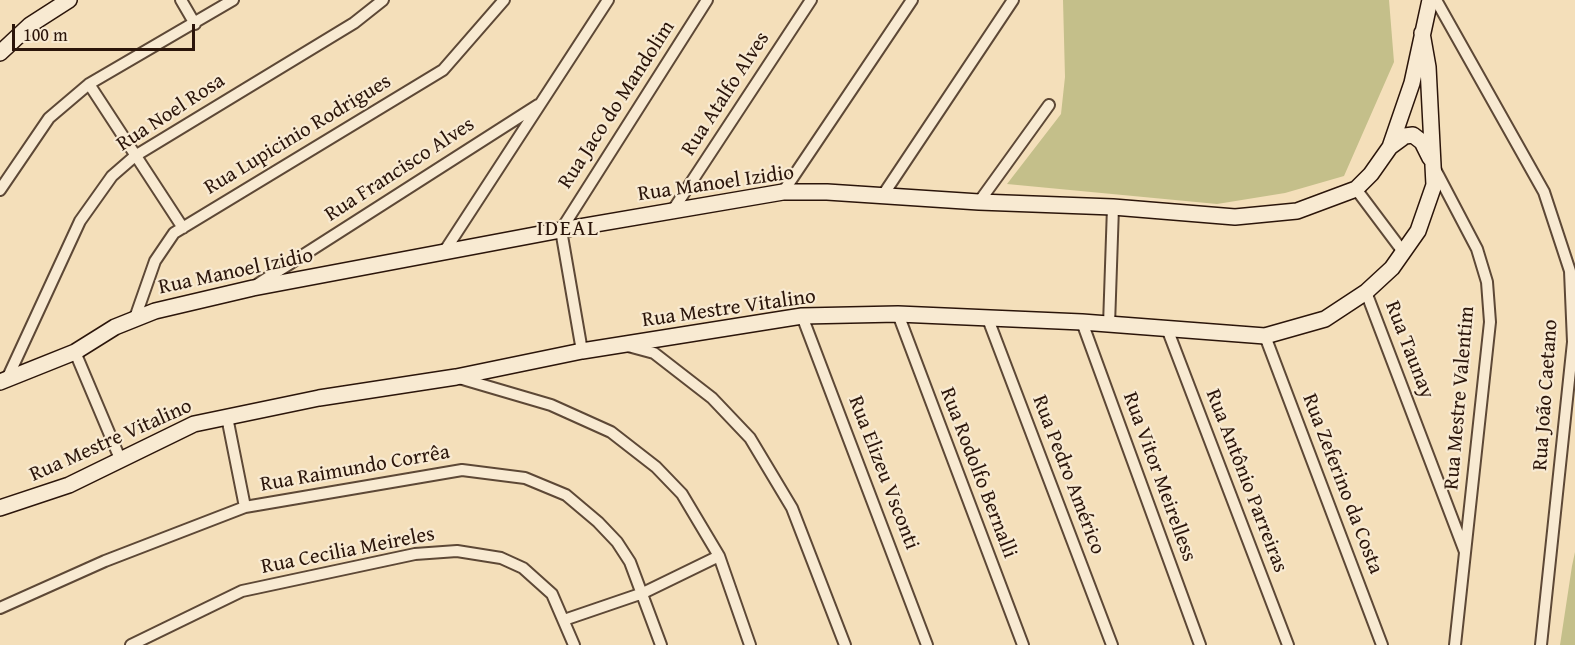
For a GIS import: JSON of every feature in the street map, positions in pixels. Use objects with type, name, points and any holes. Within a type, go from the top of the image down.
[{"type":"street","points":[[0,53],[30,25],[69,0]]},
{"type":"street","points":[[181,0],[195,24]]},
{"type":"street","points":[[0,190],[49,118],[89,84],[233,0]]},
{"type":"street","name":"Rua Noel Rosa","points":[[4,380],[80,221],[112,176],[135,156],[354,23],[383,0]]},
{"type":"street","name":"Rua Lupicinio Rodrigues","points":[[135,318],[155,261],[174,233],[443,70],[504,0]]},
{"type":"street","points":[[444,252],[608,0]]},
{"type":"street","name":"Rua Jaco do Mandolim","points":[[561,230],[707,0]]},
{"type":"street","name":"Rua Atalfo Alves","points":[[673,210],[811,0]]},
{"type":"street","points":[[783,192],[912,0]]},
{"type":"street","points":[[883,195],[1013,0]]},
{"type":"street","name":"Rua Manoel Izidio","points":[[4,380],[75,352],[135,318],[253,288],[561,230],[783,192],[1113,207],[1235,218],[1297,211],[1356,189],[1371,174],[1390,147],[1412,83],[1430,0]]},
{"type":"street","name":"Rua João Caetano","points":[[1436,0],[1544,192],[1570,271],[1573,342],[1541,645]]},
{"type":"street","name":"Rua Manoel Izidio","points":[[1422,33],[1428,67],[1434,166]]},
{"type":"street","points":[[89,84],[183,228]]},
{"type":"street","name":"Rua Francisco Alves","points":[[253,288],[538,105]]},
{"type":"street","points":[[979,202],[1049,105]]},
{"type":"street","points":[[1404,107],[1418,112],[1429,110]]},
{"type":"street","points":[[1390,147],[1405,136],[1413,135],[1422,142],[1434,166]]},
{"type":"street","name":"Rua Mestre Vitalino","points":[[0,508],[47,493],[121,461],[194,424],[330,396],[456,377],[582,351],[802,315],[898,314],[1082,322],[1168,331],[1265,336],[1325,319],[1366,292],[1392,268],[1418,231],[1434,185],[1434,166]]},
{"type":"street","name":"Rua Mestre Valentim","points":[[1434,166],[1477,249],[1487,282],[1489,342],[1455,645]]},
{"type":"street","points":[[1356,189],[1404,253]]},
{"type":"street","points":[[1109,325],[1113,207]]},
{"type":"street","points":[[561,230],[582,351]]},
{"type":"street","name":"Rua Taunay","points":[[1366,292],[1466,555]]},
{"type":"street","name":"Rua Rodolfo Bernalli","points":[[898,314],[1023,645]]},
{"type":"street","name":"Rua Elizeu Vsconti","points":[[802,315],[927,645]]},
{"type":"street","name":"Rua Pedro Américo","points":[[988,319],[1112,645]]},
{"type":"street","name":"Rua Vitor Meirelless","points":[[1082,322],[1200,645]]},
{"type":"street","name":"Rua Antônio Parreiras","points":[[1168,331],[1288,645]]},
{"type":"street","name":"Rua Zeferino da Costa","points":[[1265,336],[1382,645]]},
{"type":"street","points":[[627,345],[654,354],[712,398],[750,438],[792,508],[845,645]]},
{"type":"street","points":[[75,352],[121,461]]},
{"type":"street","points":[[456,377],[551,405],[611,432],[656,467],[682,494],[719,556],[750,645]]},
{"type":"street","points":[[227,417],[245,507]]},
{"type":"street","name":"Rua Raimundo Corrêa","points":[[0,608],[105,561],[245,507],[462,470],[525,478],[566,495],[598,522],[626,556],[643,593],[661,645]]},
{"type":"street","name":"Rua Cecilia Meireles","points":[[131,645],[242,591],[415,554],[457,551],[501,558],[524,568],[552,594],[574,645]]},
{"type":"street","points":[[564,620],[643,593],[719,556]]},
{"type":"street","name":"Rua Raimundo Corrêa","points":[[0,600],[18,600]]},
{"type":"shaded area","points":[[1063,0],[1389,0],[1394,62],[1344,176],[1285,193],[1217,204],[1007,184],[1061,114],[1065,77]]},
{"type":"shaded area","points":[[1575,552],[1575,645],[1560,645],[1572,566]]},
{"type":"district","name":"IDEAL","points":[[568,229]]}]
